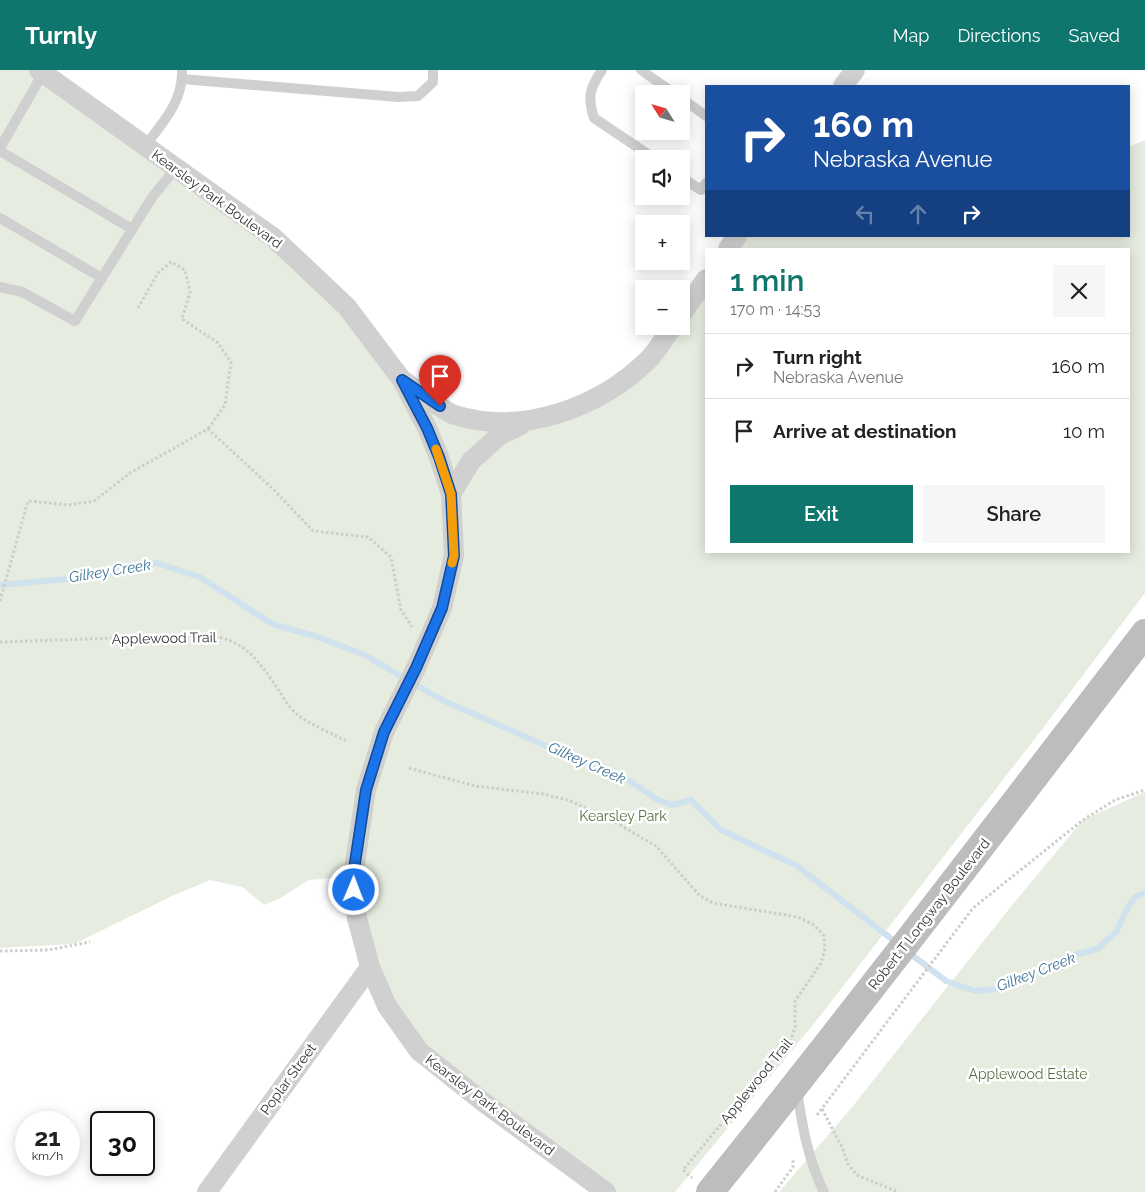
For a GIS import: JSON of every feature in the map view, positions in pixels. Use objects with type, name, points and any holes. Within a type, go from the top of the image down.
[{"type":"street","points":[[844,85],[855,70]]},
{"type":"street","name":"Kearsley Park Boulevard","points":[[41,72],[274,238],[347,308],[402,380],[427,428],[451,494],[454,556],[442,608],[406,690],[384,732],[366,790],[353,876],[357,918],[370,966],[387,1006],[419,1052],[606,1192]]},
{"type":"street","points":[[729,248],[736,237]]},
{"type":"street","points":[[690,302],[705,281]]},
{"type":"street","points":[[451,494],[471,461],[500,435],[531,420],[570,409],[610,391],[649,359],[666,335]]},
{"type":"street","points":[[402,380],[452,414],[490,423],[531,420]]},
{"type":"street","name":"Robert T Longway Boulevard","points":[[703,1187],[796,1085],[1145,633]]},
{"type":"street","name":"Poplar Street","points":[[207,1192],[370,966]]},
{"type":"lane","points":[[145,146],[175,105],[182,74],[398,97],[418,96],[433,82],[433,70]]},
{"type":"lane","points":[[602,70],[593,85],[589,97],[594,118],[642,150]]},
{"type":"lane","points":[[641,70],[662,85]]},
{"type":"lane","points":[[41,72],[0,149],[132,229]]},
{"type":"lane","points":[[690,104],[705,115]]},
{"type":"lane","points":[[0,287],[22,292],[76,321],[153,196],[176,168]]},
{"type":"lane","points":[[690,183],[701,190],[705,184]]},
{"type":"lane","points":[[0,218],[102,278]]},
{"type":"lane","points":[[796,1085],[803,1132],[818,1180],[824,1192]]},
{"type":"path","points":[[0,601],[28,500],[68,504],[94,500],[130,473],[208,429],[225,406],[231,362],[218,343],[182,319],[190,292],[185,270],[171,262],[158,273],[138,308]]},
{"type":"path","points":[[208,429],[272,488],[313,531],[368,537],[391,558],[401,610],[412,627]]},
{"type":"path","name":"Applewood Trail","points":[[0,642],[218,635],[234,641],[252,655],[298,715],[346,741]]},
{"type":"path","name":"Applewood Trail","points":[[409,768],[475,786],[543,794],[568,800],[608,818],[656,846],[700,896],[713,903],[798,917],[814,925],[824,936],[825,948],[821,963],[795,1001],[795,1028],[791,1040],[683,1170],[703,1187]]},
{"type":"path","points":[[775,1192],[793,1167],[794,1144],[973,908],[1083,820],[1115,800],[1145,790]]},
{"type":"path","points":[[0,951],[48,950],[90,942]]},
{"type":"path","points":[[822,1109],[842,1146],[848,1164],[857,1175],[898,1192]]},
{"type":"green space","name":"Kearsley Park","points":[[0,70],[39,70],[274,238],[402,380],[490,423],[610,391],[658,335],[690,335],[690,298],[705,280],[705,553],[1130,553],[1130,248],[729,248],[736,237],[1130,237],[1130,147],[1145,140],[1145,593],[820,1016],[675,1192],[605,1192],[419,1051],[370,967],[353,876],[309,880],[279,899],[264,905],[242,887],[210,880],[172,896],[74,944],[0,948]]},
{"type":"green space","name":"Applewood Estate","points":[[1145,792],[1145,1192],[779,1192],[853,1106],[1009,909],[1083,820]]},
{"type":"waterway","name":"Gilkey Creek","points":[[0,585],[99,576],[125,567],[157,563],[200,577],[272,624],[315,636],[363,654],[442,700],[594,767],[624,777],[658,800],[672,805],[691,800],[721,830],[797,866],[897,943]]},
{"type":"waterway","name":"Gilkey Creek","points":[[907,951],[946,981],[975,991],[997,989],[1075,955],[1097,949],[1116,932],[1128,907],[1136,896],[1145,893]]},
{"type":"slow traffic","points":[[436,449],[451,494],[454,556],[452,563]]},
{"type":"route","points":[[354,890],[353,876],[366,790],[384,732],[416,668],[442,608],[454,556],[451,494],[427,428],[402,380],[440,406]]}]
